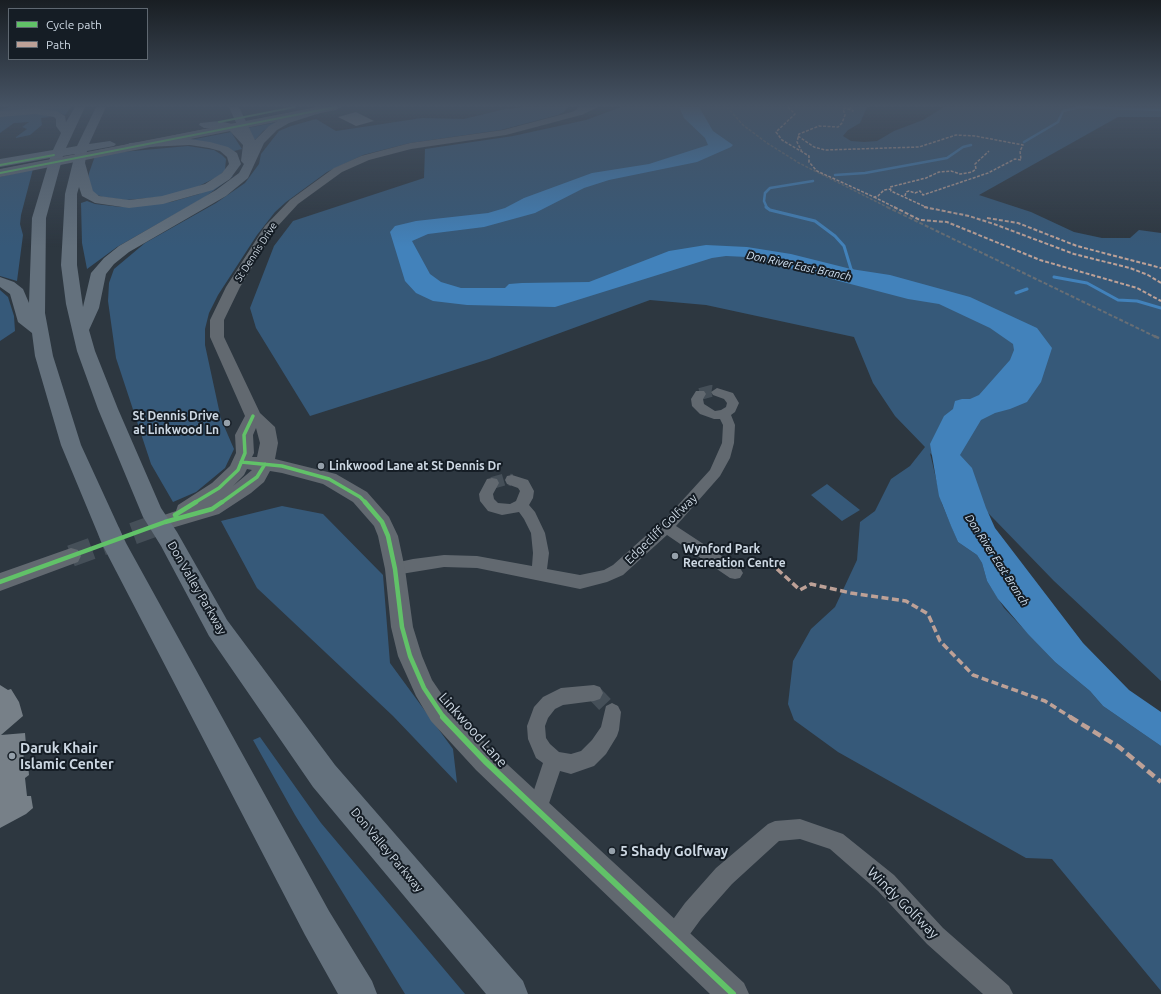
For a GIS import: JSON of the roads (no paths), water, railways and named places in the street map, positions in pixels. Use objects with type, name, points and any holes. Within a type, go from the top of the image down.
[{"type":"highway","points":[[57,153],[39,218],[37,313],[44,356],[71,445],[119,554],[313,916],[359,994]]},
{"type":"highway","name":"Don Valley Parkway","points":[[81,153],[71,194],[69,265],[74,304],[86,351],[108,409],[151,510],[169,539],[218,628],[324,776],[510,994]]},
{"type":"highway","points":[[79,160],[87,193],[95,199],[129,204],[163,200],[209,187],[226,176],[236,164],[233,155],[231,153]]},
{"type":"highway","points":[[235,181],[248,158],[248,153]]},
{"type":"highway","points":[[81,329],[91,308],[99,273],[109,261],[124,250],[202,206],[244,175],[254,153]]},
{"type":"highway","points":[[0,282],[8,285],[17,292],[24,318],[41,333]]},
{"type":"main road","points":[[0,164],[58,153]]},
{"type":"main road","points":[[0,173],[94,153]]},
{"type":"street","name":"St Dennis Drive","points":[[266,464],[269,442],[266,427],[253,416],[217,337],[217,320],[234,287],[271,226],[294,202],[338,170],[365,158],[382,153]]},
{"type":"street","points":[[700,394],[697,399],[698,406],[704,411],[714,414],[724,414],[731,410],[733,403],[729,396],[717,392]]},
{"type":"street","name":"Edgecliff Golfway","points":[[395,569],[413,564],[444,561],[477,562],[580,582],[607,576],[628,561],[704,487],[715,474],[723,458],[729,434],[729,425],[724,414]]},
{"type":"street","points":[[253,416],[244,435],[245,453],[238,470],[219,488],[165,522],[212,509],[244,488],[266,464]]},
{"type":"street","name":"Linkwood Lane","points":[[242,462],[266,464],[329,478],[360,497],[372,508],[382,522],[388,536],[395,569],[405,637],[416,671],[424,688],[440,713],[469,746],[733,994]]},
{"type":"street","points":[[492,482],[486,494],[487,501],[493,507],[502,510],[512,509],[521,505],[526,498],[527,491],[523,484],[512,480]]},
{"type":"street","points":[[521,505],[530,516],[538,533],[541,553],[539,573]]},
{"type":"street","points":[[665,526],[735,572]]},
{"type":"street","points":[[0,582],[71,556]]},
{"type":"street","points":[[594,693],[561,697],[549,703],[540,713],[536,726],[537,739],[543,751],[554,760],[571,764],[587,759],[599,747],[610,730],[612,712]]},
{"type":"street","points":[[537,811],[554,760]]},
{"type":"street","name":"Windy Golfway","points":[[674,937],[693,911],[724,876],[761,842],[775,831],[800,829],[836,841],[886,883],[935,936],[1001,994]]},
{"type":"water","name":"Don River East Branch","points":[[682,153],[717,153],[697,162],[609,180],[584,188],[535,213],[484,227],[428,234],[412,241],[430,274],[441,282],[461,288],[505,288],[509,284],[522,283],[589,282],[669,251],[706,245],[747,247],[791,254],[851,269],[890,275],[970,297],[1037,328],[1052,348],[1041,382],[1027,402],[995,413],[981,420],[960,455],[972,468],[986,508],[995,528],[1083,643],[1129,690],[1161,712],[1161,746],[1103,706],[1090,691],[1055,662],[1028,634],[998,599],[987,581],[982,563],[977,555],[958,542],[951,526],[939,496],[930,444],[944,416],[953,409],[955,401],[970,399],[979,395],[1010,360],[1014,350],[1013,344],[990,328],[939,304],[908,299],[747,257],[726,256],[712,258],[555,307],[467,305],[433,301],[416,293],[405,281],[390,232],[395,226],[416,221],[488,213],[505,208],[524,198],[592,173],[649,164]]},
{"type":"waterway","points":[[835,175],[865,173],[947,158],[954,153]]},
{"type":"waterway","points":[[767,208],[764,201],[765,193],[770,188],[813,181]]},
{"type":"waterway","name":"Don River East Branch","points":[[767,208],[770,210],[815,221],[835,236],[844,246],[851,269],[855,274]]},
{"type":"waterway","points":[[1054,277],[1087,283],[1118,300],[1137,301],[1161,308]]},
{"type":"waterway","points":[[1016,293],[1027,289]]},
{"type":"tunnel","points":[[700,394],[711,391],[717,392]]},
{"type":"tunnel","points":[[492,483],[506,479],[512,480]]},
{"type":"tunnel","points":[[71,556],[165,522]]},
{"type":"tunnel","points":[[594,693],[612,712]]},
{"type":"tram line","points":[[0,170],[84,153]]},
{"type":"railway","points":[[784,153],[799,163],[887,207]]},
{"type":"railway","points":[[887,207],[1156,337]]},
{"type":"railway","points":[[1154,336],[1161,339]]},
{"type":"place","name":"St Dennis Drive at Linkwood Ln","points":[[227,423]]},
{"type":"place","name":"Linkwood Lane at St Dennis Dr","points":[[321,466]]},
{"type":"place","name":"Wynford Park Recreation Centre","points":[[675,556]]},
{"type":"place","name":"Daruk Khair Islamic Center","points":[[12,756]]},
{"type":"place","name":"5 Shady Golfway","points":[[612,851]]}]
